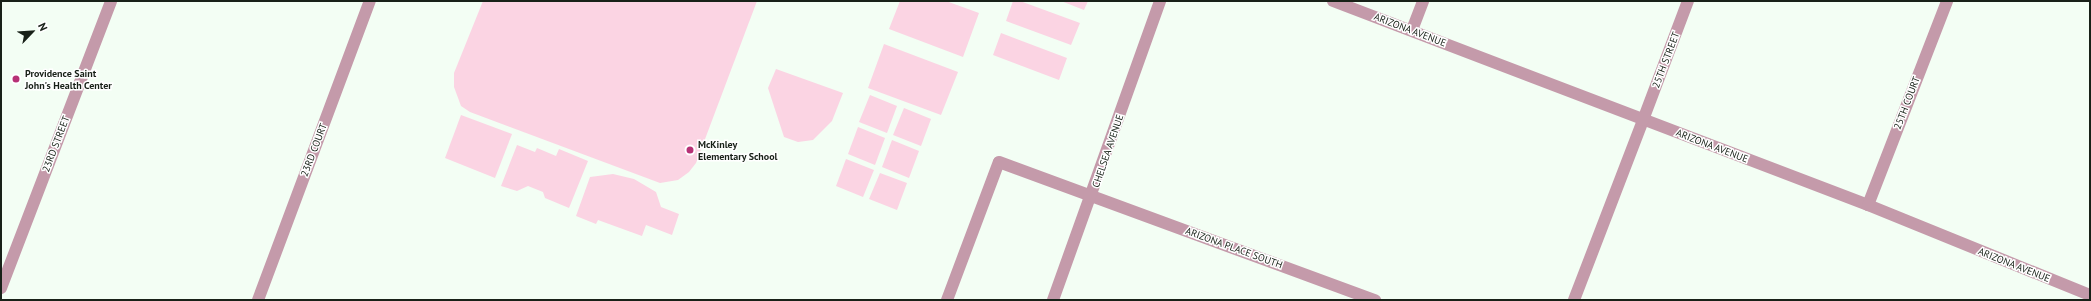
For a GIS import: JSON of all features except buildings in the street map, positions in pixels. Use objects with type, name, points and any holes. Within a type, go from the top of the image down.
[{"type":"street","name":"23RD STREET","points":[[1,288],[111,1]]},
{"type":"street","name":"23RD COURT","points":[[258,300],[370,1]]},
{"type":"street","name":"CHELSEA AVENUE","points":[[1053,300],[1093,195],[1160,1]]},
{"type":"street","name":"ARIZONA AVENUE","points":[[1332,1],[1412,30],[1643,120],[1868,205],[2090,295]]},
{"type":"street","points":[[1412,30],[1423,1]]},
{"type":"street","name":"25TH STREET","points":[[1574,300],[1688,1]]},
{"type":"street","name":"25TH COURT","points":[[1868,205],[1947,1]]},
{"type":"street","name":"ARIZONA PLACE SOUTH","points":[[947,300],[999,162],[1093,195],[1375,300]]},
{"type":"shaded area","points":[[483,1],[757,1],[696,163],[689,172],[678,180],[660,183],[470,112],[461,106],[454,87],[454,73]]},
{"type":"shaded area","points":[[900,1],[946,1],[979,13],[963,57],[889,29]]},
{"type":"shaded area","points":[[1013,1],[1020,1],[1080,23],[1071,45],[1006,21]]},
{"type":"shaded area","points":[[1061,1],[1088,1],[1084,10]]},
{"type":"shaded area","points":[[1001,33],[1067,58],[1059,80],[993,55]]},
{"type":"shaded area","points":[[884,44],[958,72],[941,115],[868,88]]},
{"type":"shaded area","points":[[776,69],[843,93],[832,121],[813,140],[798,142],[784,137],[768,88]]},
{"type":"shaded area","points":[[870,95],[897,106],[887,133],[859,122]]},
{"type":"shaded area","points":[[904,108],[931,119],[921,146],[893,135]]},
{"type":"shaded area","points":[[461,115],[512,134],[495,178],[445,158]]},
{"type":"shaded area","points":[[858,127],[885,138],[875,165],[848,154]]},
{"type":"shaded area","points":[[892,140],[919,151],[909,178],[882,167]]},
{"type":"shaded area","points":[[517,145],[535,152],[537,148],[556,156],[559,149],[588,161],[569,208],[545,198],[543,192],[528,186],[517,191],[501,186]]},
{"type":"shaded area","points":[[846,159],[874,170],[863,197],[836,186]]},
{"type":"shaded area","points":[[880,173],[907,183],[897,210],[869,199]]},
{"type":"shaded area","points":[[613,174],[634,179],[656,192],[661,207],[679,214],[672,235],[646,225],[642,236],[598,220],[596,224],[576,216],[590,177]]},
{"type":"place","name":"Providence Saint John's Health Center","points":[[16,79]]},
{"type":"place","name":"McKinley Elementary School","points":[[690,150]]}]
